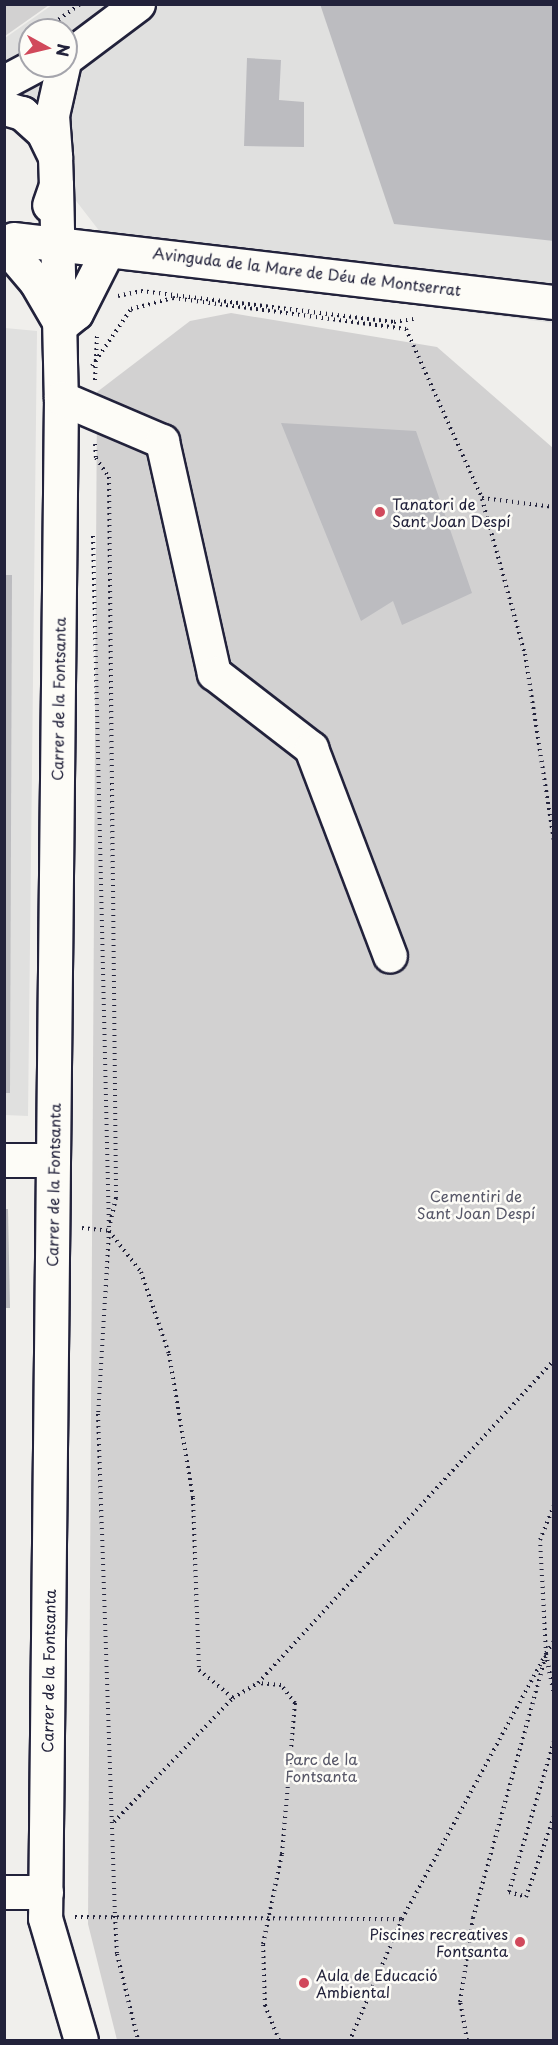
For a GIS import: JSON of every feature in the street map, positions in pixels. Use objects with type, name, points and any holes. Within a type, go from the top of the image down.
[{"type":"street","points":[[78,49],[138,4]]},
{"type":"street","points":[[4,82],[18,75]]},
{"type":"street","name":"Carrer de la Fontsanta","points":[[60,78],[52,115],[62,244],[61,324],[76,394],[53,1160],[45,1905],[81,2040]]},
{"type":"street","points":[[4,108],[22,113],[43,132],[56,171],[46,211],[7,241]]},
{"type":"street","points":[[7,241],[62,244]]},
{"type":"street","points":[[7,241],[36,282],[61,324],[76,313],[107,252]]},
{"type":"street","name":"Avinguda de la Mare de Déu de Montserrat","points":[[62,244],[107,252],[138,250],[554,302]]},
{"type":"street","points":[[76,394],[162,441],[214,673],[311,748],[390,956]]},
{"type":"street","points":[[4,1160],[53,1160]]},
{"type":"street","points":[[4,1892],[45,1905]]},
{"type":"path","points":[[61,18],[80,4]]},
{"type":"path","points":[[107,252],[117,296]]},
{"type":"path","points":[[111,302],[117,296],[141,291],[394,322],[426,318]]},
{"type":"path","points":[[76,394],[131,309],[173,298],[406,329],[482,498],[525,654],[554,841]]},
{"type":"path","points":[[95,386],[97,326]]},
{"type":"path","points":[[89,436],[91,470]]},
{"type":"path","points":[[95,440],[96,458],[109,477],[116,1198],[109,1231],[141,1272],[169,1354],[193,1498],[199,1670],[233,1698]]},
{"type":"path","points":[[482,498],[554,507]]},
{"type":"path","points":[[93,528],[109,1231],[98,1414],[117,1954],[138,2040]]},
{"type":"path","points":[[114,1822],[233,1698],[258,1683],[554,1360]]},
{"type":"path","points":[[554,1505],[540,1540],[546,1654],[554,1695]]},
{"type":"path","points":[[350,2040],[402,1920],[554,1641]]},
{"type":"path","points":[[467,2040],[460,2001],[473,1918],[546,1654]]},
{"type":"path","points":[[258,1683],[281,1685],[295,1703],[293,1768],[263,1944],[265,2006],[279,2040]]},
{"type":"path","points":[[554,1741],[509,1892],[526,1898],[554,1816]]},
{"type":"path","points":[[45,1905],[115,1916],[402,1920]]},
{"type":"shaded area","points":[[52,5],[553,5],[553,323],[128,268],[5,109],[5,38],[18,29],[18,78],[78,78],[78,18],[33,18]]},
{"type":"shaded area","points":[[5,328],[37,331],[28,1116],[5,1115]]},
{"type":"green space","points":[[5,4],[49,4],[31,18],[18,18],[18,27],[5,36]]},
{"type":"green space","name":"Parc de la Fontsanta","points":[[231,313],[437,347],[553,448],[553,2040],[117,2040],[88,1924],[97,392],[190,321]]},
{"type":"building","points":[[320,4],[554,4],[554,241],[394,224]]},
{"type":"building","points":[[247,58],[281,60],[279,100],[304,102],[304,147],[244,146]]},
{"type":"building","name":"Tanatori de Sant Joan Despí","points":[[281,423],[416,431],[472,593],[402,625],[393,601],[361,621]]},
{"type":"building","points":[[4,575],[12,575],[10,1093],[4,1093]]},
{"type":"building","points":[[4,1209],[8,1209],[10,1308],[4,1308]]},
{"type":"place","name":"Tanatori de Sant Joan Despí","points":[[380,512]]},
{"type":"place","name":"Piscines recreatives Fontsanta","points":[[520,1942]]},
{"type":"place","name":"Aula de Educació Ambiental","points":[[304,1983]]},
{"type":"park label","name":"Cementiri de Sant Joan Despí","points":[[476,1204]]}]
